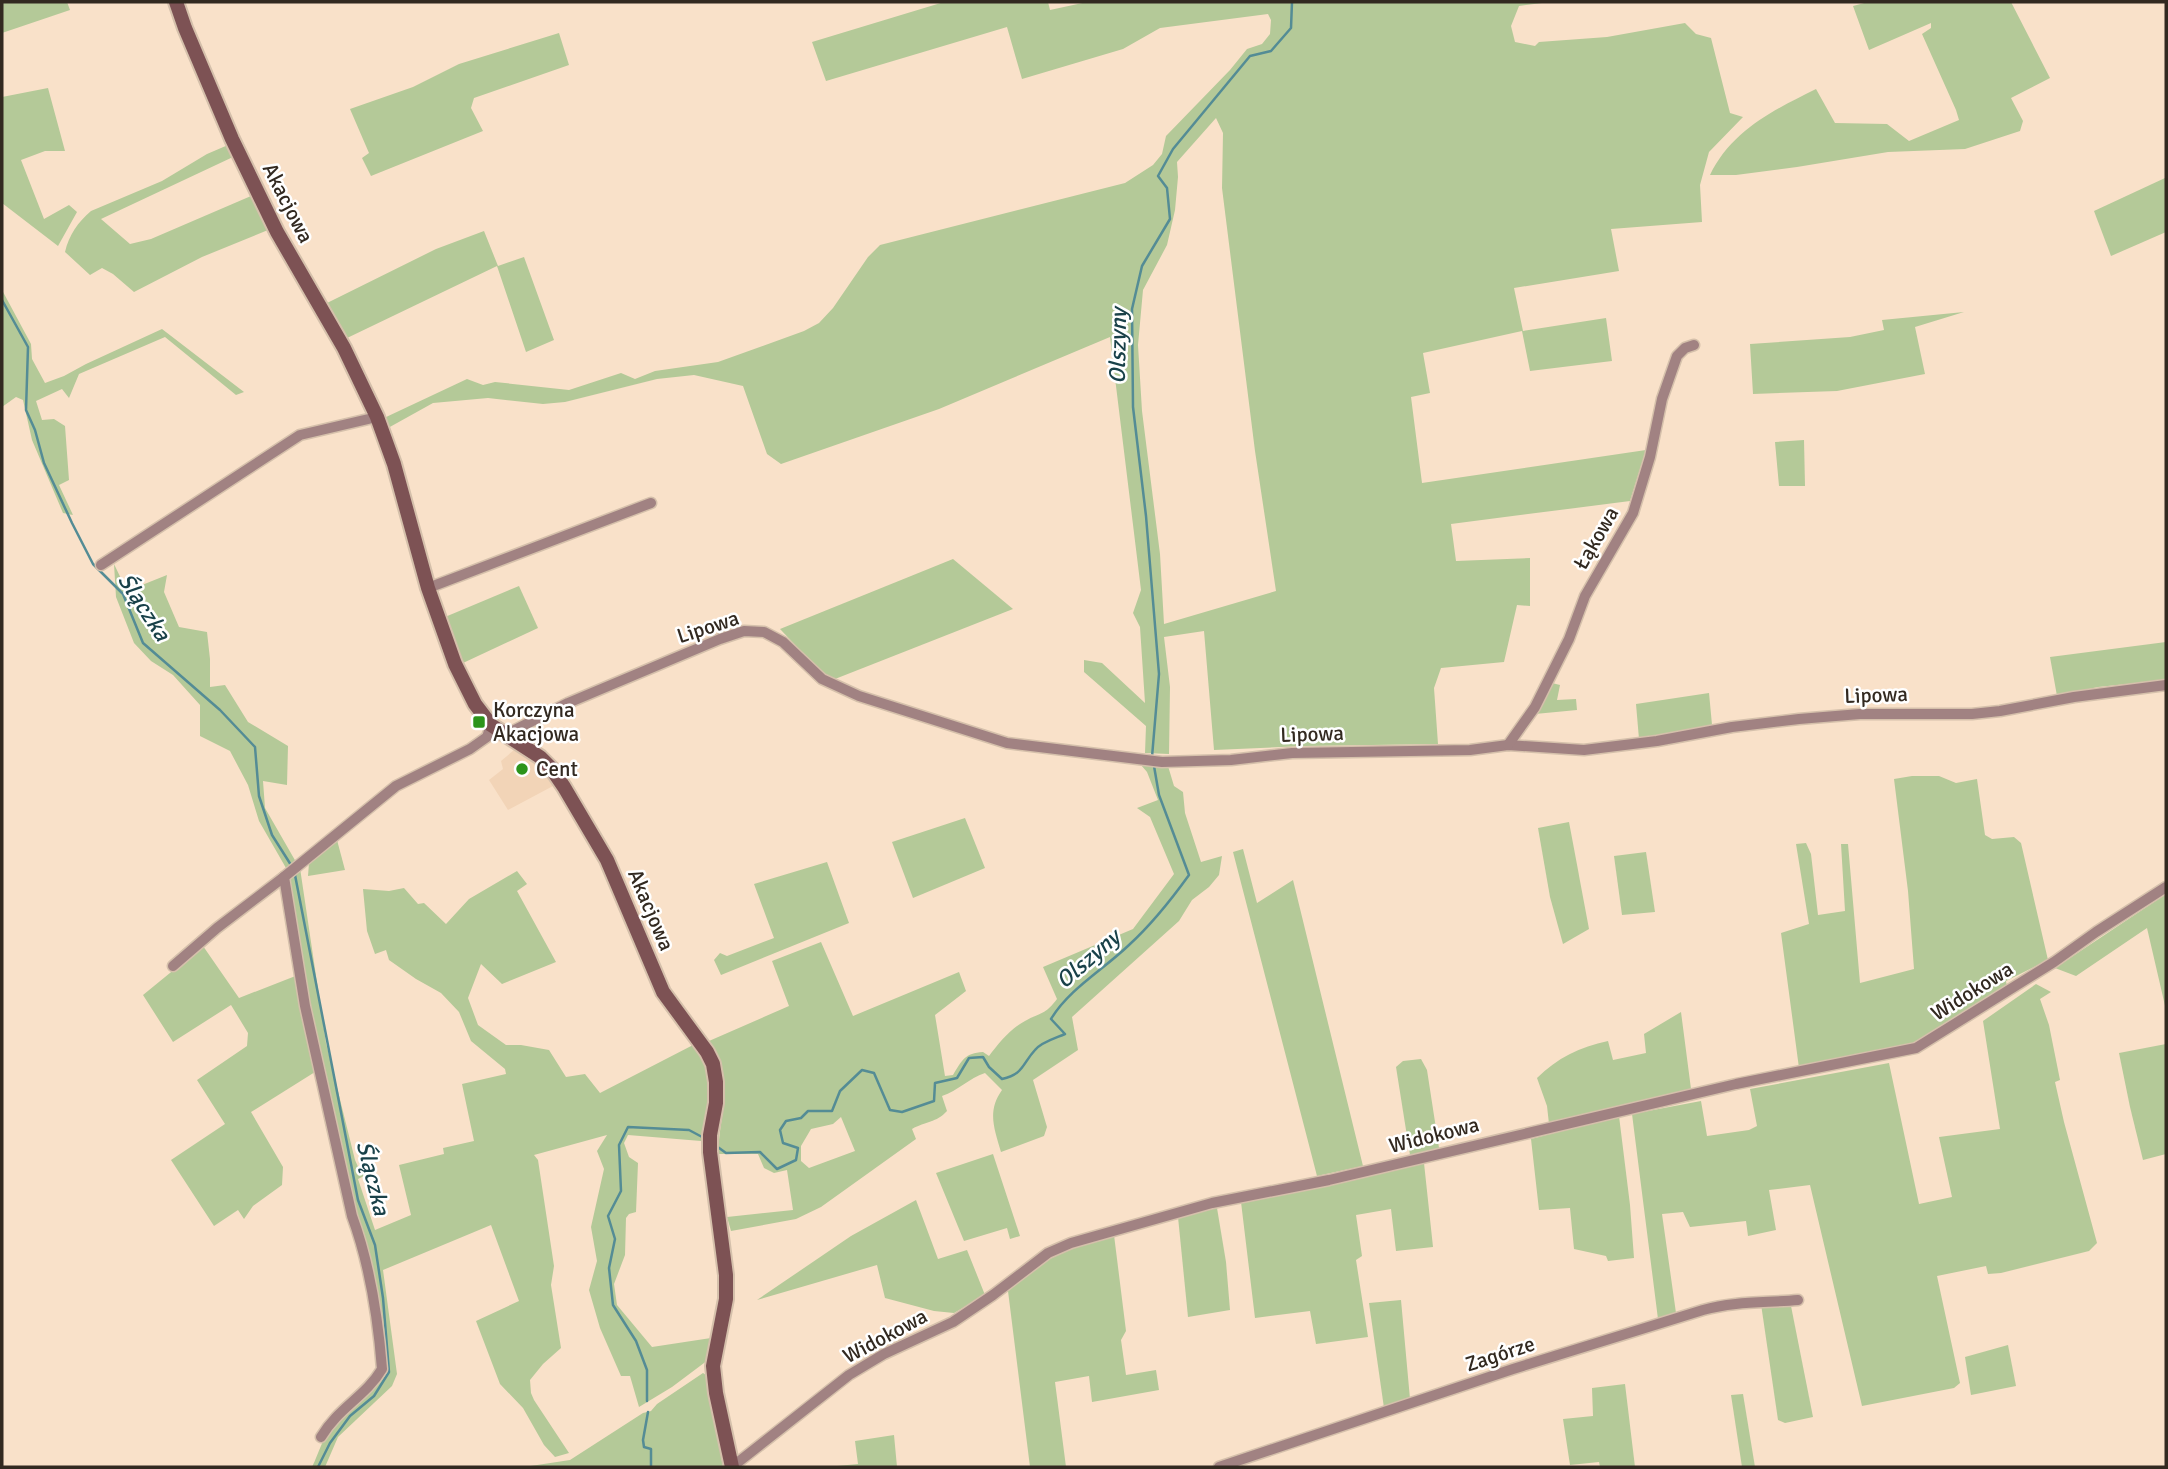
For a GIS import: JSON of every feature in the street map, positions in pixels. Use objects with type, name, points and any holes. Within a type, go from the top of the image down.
[{"type":"street","name":"Akacjowa","points":[[176,2],[237,149],[277,232],[344,348],[377,417],[394,464],[428,588],[455,664],[474,704],[491,725],[540,757],[564,787],[605,855],[623,892],[663,992],[713,1064],[716,1082],[710,1152],[726,1275],[726,1299],[713,1366],[732,1467]]},
{"type":"street","name":"Łąkowa","points":[[1508,746],[1535,707],[1569,639],[1585,596],[1633,513],[1650,457],[1662,399],[1676,356],[1685,348],[1695,345]]},
{"type":"street","points":[[102,565],[300,435],[377,417]]},
{"type":"street","points":[[428,588],[651,503]]},
{"type":"street","name":"Lipowa","points":[[505,735],[568,703],[744,631],[764,632],[783,642],[822,679],[859,696],[1007,743],[1162,762],[1231,760],[1292,753],[1470,750],[1508,746],[1584,750],[1799,719],[1860,714],[1972,714],[2166,685]]},
{"type":"street","points":[[173,966],[396,786],[479,743],[487,737],[491,725]]},
{"type":"street","points":[[284,877],[308,1020],[352,1216],[363,1245],[382,1369],[374,1382],[331,1420],[321,1437]]},
{"type":"street","name":"Widokowa","points":[[732,1467],[849,1375],[884,1354],[953,1322],[1048,1253],[1071,1243],[1212,1203],[1329,1180],[1736,1084],[1916,1048],[2054,962],[2166,887]]},
{"type":"street","name":"Zagórze","points":[[1219,1467],[1703,1310],[1750,1301],[1798,1300]]},
{"type":"shaded area","points":[[514,750],[538,761],[553,786],[508,810],[489,780],[503,769],[501,761]]},
{"type":"green space","points":[[2,2],[67,2],[70,10],[2,33]]},
{"type":"green space","points":[[944,2],[1048,2],[1050,10],[1087,2],[1550,2],[1519,6],[1511,26],[1515,42],[1535,46],[1539,42],[1607,37],[1685,23],[1696,34],[1711,38],[1730,113],[1743,117],[1709,152],[1700,185],[1702,222],[1611,229],[1619,271],[1514,288],[1523,331],[1606,318],[1612,361],[1530,371],[1522,331],[1423,353],[1430,393],[1411,397],[1422,483],[1646,450],[1630,501],[1451,524],[1456,561],[1530,558],[1530,606],[1517,605],[1504,662],[1441,668],[1434,688],[1438,744],[1214,750],[1204,631],[1164,637],[1170,687],[1169,754],[1145,753],[1146,726],[1084,672],[1084,660],[1102,663],[1145,703],[1140,627],[1133,613],[1141,590],[1110,337],[939,409],[781,464],[767,454],[743,386],[694,375],[657,379],[565,402],[543,404],[488,398],[433,403],[388,428],[384,418],[467,379],[483,385],[495,382],[569,390],[621,373],[635,379],[655,371],[718,362],[819,323],[880,245],[1125,183],[1153,165],[1162,154],[1166,136],[1247,49],[1262,44],[1270,34],[1271,20],[1268,14],[1160,28],[1123,49],[1022,79],[1007,27],[826,81],[812,42]],"holes":[[[1216,118],[1223,133],[1222,188],[1255,451],[1276,591],[1164,624],[1160,554],[1142,411],[1138,345],[1143,290],[1167,245],[1175,210],[1177,162]]]},
{"type":"green space","points":[[1868,2],[2011,2],[2050,78],[2011,98],[2023,121],[2020,131],[1965,149],[1888,152],[1736,175],[1710,175],[1719,159],[1742,134],[1770,114],[1816,89],[1835,123],[1887,124],[1909,141],[1959,120],[1922,34],[1931,28],[1931,23],[1869,50],[1853,6]]},
{"type":"green space","points":[[559,33],[569,65],[474,98],[471,108],[483,131],[371,176],[362,158],[369,153],[350,109],[413,87],[459,64]]},
{"type":"green space","points":[[48,88],[65,151],[45,151],[21,160],[44,219],[69,205],[77,212],[58,246],[2,203],[2,97]]},
{"type":"green space","points":[[228,145],[233,157],[101,219],[130,244],[151,239],[251,196],[268,230],[202,257],[134,292],[102,268],[90,275],[65,252],[75,229],[91,211],[162,181],[207,154]]},
{"type":"green space","points":[[2165,178],[2166,232],[2111,256],[2094,211]]},
{"type":"green space","points":[[484,231],[498,266],[524,257],[554,340],[526,352],[497,266],[345,339],[325,304],[436,249]]},
{"type":"green space","points":[[2,290],[31,344],[32,359],[45,383],[162,329],[244,392],[236,395],[165,337],[79,374],[69,398],[62,389],[36,401],[42,420],[54,419],[65,426],[69,480],[59,485],[73,515],[63,513],[32,440],[23,400],[16,397],[2,407]]},
{"type":"green space","points":[[1964,312],[1915,327],[1925,374],[1837,391],[1753,394],[1750,344],[1850,337],[1884,330],[1882,320]]},
{"type":"green space","points":[[1804,440],[1805,486],[1779,486],[1775,442]]},
{"type":"green space","points":[[953,559],[1013,609],[835,679],[821,672],[780,629]]},
{"type":"green space","points":[[114,564],[127,591],[167,575],[164,592],[179,627],[207,632],[210,687],[225,685],[248,722],[288,746],[287,785],[263,781],[265,808],[296,862],[286,868],[259,821],[248,785],[230,751],[200,736],[200,705],[173,675],[151,661],[134,643],[116,597]]},
{"type":"green space","points":[[519,586],[538,628],[463,663],[445,617]]},
{"type":"green space","points":[[2166,642],[2166,680],[2098,687],[2057,696],[2050,657]]},
{"type":"green space","points":[[1552,683],[1560,685],[1557,700],[1576,699],[1577,710],[1535,714]]},
{"type":"green space","points":[[1709,693],[1712,725],[1639,739],[1636,704]]},
{"type":"green space","points":[[1141,765],[1168,766],[1174,786],[1183,792],[1185,813],[1201,862],[1222,856],[1219,875],[1192,900],[1179,921],[1072,1017],[1078,1050],[1033,1080],[1047,1127],[1044,1136],[1001,1152],[993,1113],[1002,1090],[985,1073],[942,1096],[947,1111],[943,1115],[912,1129],[916,1139],[821,1207],[796,1219],[731,1231],[727,1217],[793,1210],[787,1170],[774,1173],[764,1168],[758,1154],[719,1154],[724,1092],[719,1066],[709,1041],[789,1006],[772,961],[821,942],[853,1016],[959,972],[966,991],[935,1015],[945,1076],[953,1075],[968,1056],[983,1052],[989,1056],[1014,1028],[1046,1011],[1053,1004],[1057,999],[1043,967],[1133,929],[1174,874],[1150,817],[1137,808],[1158,800],[1147,772]],"holes":[[[841,1117],[855,1151],[809,1168],[801,1161],[801,1146],[811,1129],[833,1124]]]},
{"type":"green space","points":[[1939,776],[1956,783],[1977,779],[1985,835],[1992,839],[2014,837],[2021,843],[2048,960],[2006,981],[2007,987],[1916,1043],[1799,1068],[1781,933],[1809,924],[1796,844],[1806,843],[1811,854],[1818,915],[1845,911],[1841,844],[1848,844],[1860,983],[1914,969],[1908,891],[1894,779]]},
{"type":"green space","points":[[965,818],[985,868],[913,898],[892,842]]},
{"type":"green space","points":[[1569,822],[1589,929],[1563,944],[1550,897],[1538,828]]},
{"type":"green space","points":[[337,840],[345,870],[308,876],[309,863]]},
{"type":"green space","points":[[1243,849],[1257,903],[1293,880],[1363,1166],[1317,1176],[1233,852]]},
{"type":"green space","points":[[1646,852],[1655,912],[1622,915],[1614,856]]},
{"type":"green space","points":[[827,862],[849,923],[721,975],[714,960],[720,953],[727,956],[774,938],[754,884]]},
{"type":"green space","points":[[300,868],[326,1043],[355,1160],[359,1169],[366,1172],[358,1179],[375,1230],[411,1215],[399,1165],[444,1154],[443,1148],[474,1141],[462,1084],[506,1074],[505,1069],[471,1041],[459,1012],[441,993],[389,960],[386,950],[375,954],[367,931],[363,889],[389,891],[404,888],[418,904],[424,903],[446,924],[469,899],[517,871],[527,884],[517,891],[556,962],[502,984],[481,964],[468,998],[478,1025],[506,1045],[549,1050],[566,1077],[585,1074],[600,1093],[695,1044],[711,1079],[710,1099],[701,1141],[628,1135],[624,1143],[629,1157],[638,1163],[636,1212],[626,1218],[625,1255],[614,1284],[617,1305],[652,1347],[711,1338],[708,1360],[639,1407],[630,1376],[621,1376],[600,1328],[589,1290],[597,1261],[591,1227],[604,1169],[597,1151],[607,1135],[534,1155],[538,1160],[554,1266],[551,1285],[561,1348],[530,1380],[531,1393],[569,1453],[555,1457],[544,1445],[523,1408],[500,1384],[476,1321],[519,1301],[491,1225],[383,1270],[397,1374],[392,1386],[338,1437],[325,1467],[312,1467],[331,1427],[372,1389],[386,1364],[314,1030],[288,882],[290,876]]},
{"type":"green space","points":[[2166,894],[2166,1010],[2147,928],[2076,976],[2055,968]]},
{"type":"green space","points":[[203,946],[239,998],[298,975],[315,1072],[251,1112],[283,1167],[282,1185],[253,1206],[244,1219],[238,1210],[214,1226],[171,1160],[225,1124],[197,1080],[247,1046],[248,1033],[231,1005],[173,1042],[143,995]]},
{"type":"green space","points":[[2036,984],[2051,992],[2040,999],[2049,1025],[2060,1080],[2055,1082],[2097,1243],[2089,1251],[2001,1273],[1988,1274],[1986,1266],[1937,1276],[1960,1383],[1954,1388],[1862,1406],[1810,1185],[1769,1190],[1776,1230],[1748,1236],[1746,1221],[1690,1227],[1683,1212],[1662,1214],[1676,1313],[1658,1319],[1632,1114],[1701,1101],[1707,1136],[1749,1130],[1757,1126],[1750,1089],[1889,1063],[1919,1204],[1952,1197],[1939,1137],[2000,1129],[1983,1021]]},
{"type":"green space","points":[[1681,1012],[1691,1089],[1549,1124],[1547,1106],[1537,1078],[1545,1071],[1570,1054],[1608,1041],[1613,1060],[1646,1053],[1644,1034]]},
{"type":"green space","points":[[2166,1044],[2166,1154],[2143,1160],[2119,1053]]},
{"type":"green space","points":[[1421,1059],[1427,1070],[1439,1148],[1410,1155],[1396,1067],[1403,1061]]},
{"type":"green space","points":[[1619,1116],[1634,1258],[1608,1261],[1606,1256],[1574,1249],[1570,1208],[1539,1210],[1531,1139]]},
{"type":"green space","points":[[993,1154],[1020,1236],[1010,1239],[1007,1228],[964,1241],[936,1173]]},
{"type":"green space","points":[[1424,1163],[1433,1247],[1396,1251],[1391,1209],[1356,1215],[1362,1256],[1356,1260],[1368,1337],[1316,1344],[1310,1311],[1255,1318],[1241,1202]]},
{"type":"green space","points":[[916,1200],[938,1259],[967,1250],[985,1295],[954,1313],[934,1311],[885,1298],[877,1265],[757,1300],[851,1236]]},
{"type":"green space","points":[[1217,1208],[1226,1262],[1230,1310],[1188,1317],[1178,1217]]},
{"type":"green space","points":[[1114,1235],[1126,1331],[1121,1340],[1126,1375],[1156,1370],[1159,1390],[1092,1402],[1089,1376],[1055,1382],[1066,1467],[1030,1467],[1008,1291],[1042,1263],[1077,1245]]},
{"type":"green space","points":[[1401,1300],[1410,1399],[1384,1408],[1369,1303]]},
{"type":"green space","points":[[1761,1304],[1791,1306],[1813,1417],[1785,1423],[1778,1420]]},
{"type":"green space","points":[[2008,1345],[2016,1386],[1971,1395],[1965,1357]]},
{"type":"green space","points":[[703,1373],[706,1375],[723,1467],[524,1467],[570,1460],[643,1413],[651,1411],[657,1404]]},
{"type":"green space","points":[[1625,1384],[1635,1467],[1600,1467],[1599,1462],[1570,1465],[1563,1419],[1593,1416],[1592,1388]]},
{"type":"green space","points":[[1743,1394],[1755,1467],[1742,1467],[1731,1395]]},
{"type":"green space","points":[[894,1435],[897,1467],[827,1467],[858,1464],[855,1441]]},
{"type":"waterway","name":"Olszyny","points":[[1152,757],[1159,674],[1146,516],[1133,407],[1132,309],[1142,266],[1170,219],[1167,188],[1158,176],[1173,149],[1250,56],[1271,51],[1291,28],[1292,2]]},
{"type":"waterway","name":"Ślączka","points":[[2,300],[28,347],[26,410],[44,463],[72,523],[93,564],[123,594],[143,643],[220,710],[255,747],[259,796],[272,835],[291,865]]},
{"type":"waterway","name":"Olszyny","points":[[715,1145],[726,1153],[760,1152],[777,1169],[796,1160],[798,1148],[783,1143],[780,1130],[786,1121],[801,1118],[808,1111],[832,1111],[840,1091],[862,1070],[874,1073],[890,1110],[902,1112],[934,1101],[935,1083],[957,1078],[969,1058],[983,1057],[1002,1079],[1019,1071],[1038,1047],[1065,1034],[1051,1019],[1058,1008],[1146,929],[1189,875],[1159,795],[1154,766]]},
{"type":"waterway","name":"Ślączka","points":[[295,875],[358,1200],[375,1245],[383,1298],[389,1372],[374,1396],[350,1416],[330,1443],[318,1467]]},
{"type":"waterway","name":"Olszyny","points":[[647,1401],[647,1370],[636,1341],[613,1305],[609,1268],[615,1239],[608,1216],[621,1191],[619,1145],[628,1127],[689,1130],[704,1138]]},
{"type":"waterway","name":"Olszyny","points":[[648,1412],[643,1440],[644,1447],[651,1449],[651,1467]]},
{"type":"place","name":"Korczyna Akacjowa","points":[[479,722]]},
{"type":"place","name":"Cent","points":[[522,769]]}]
